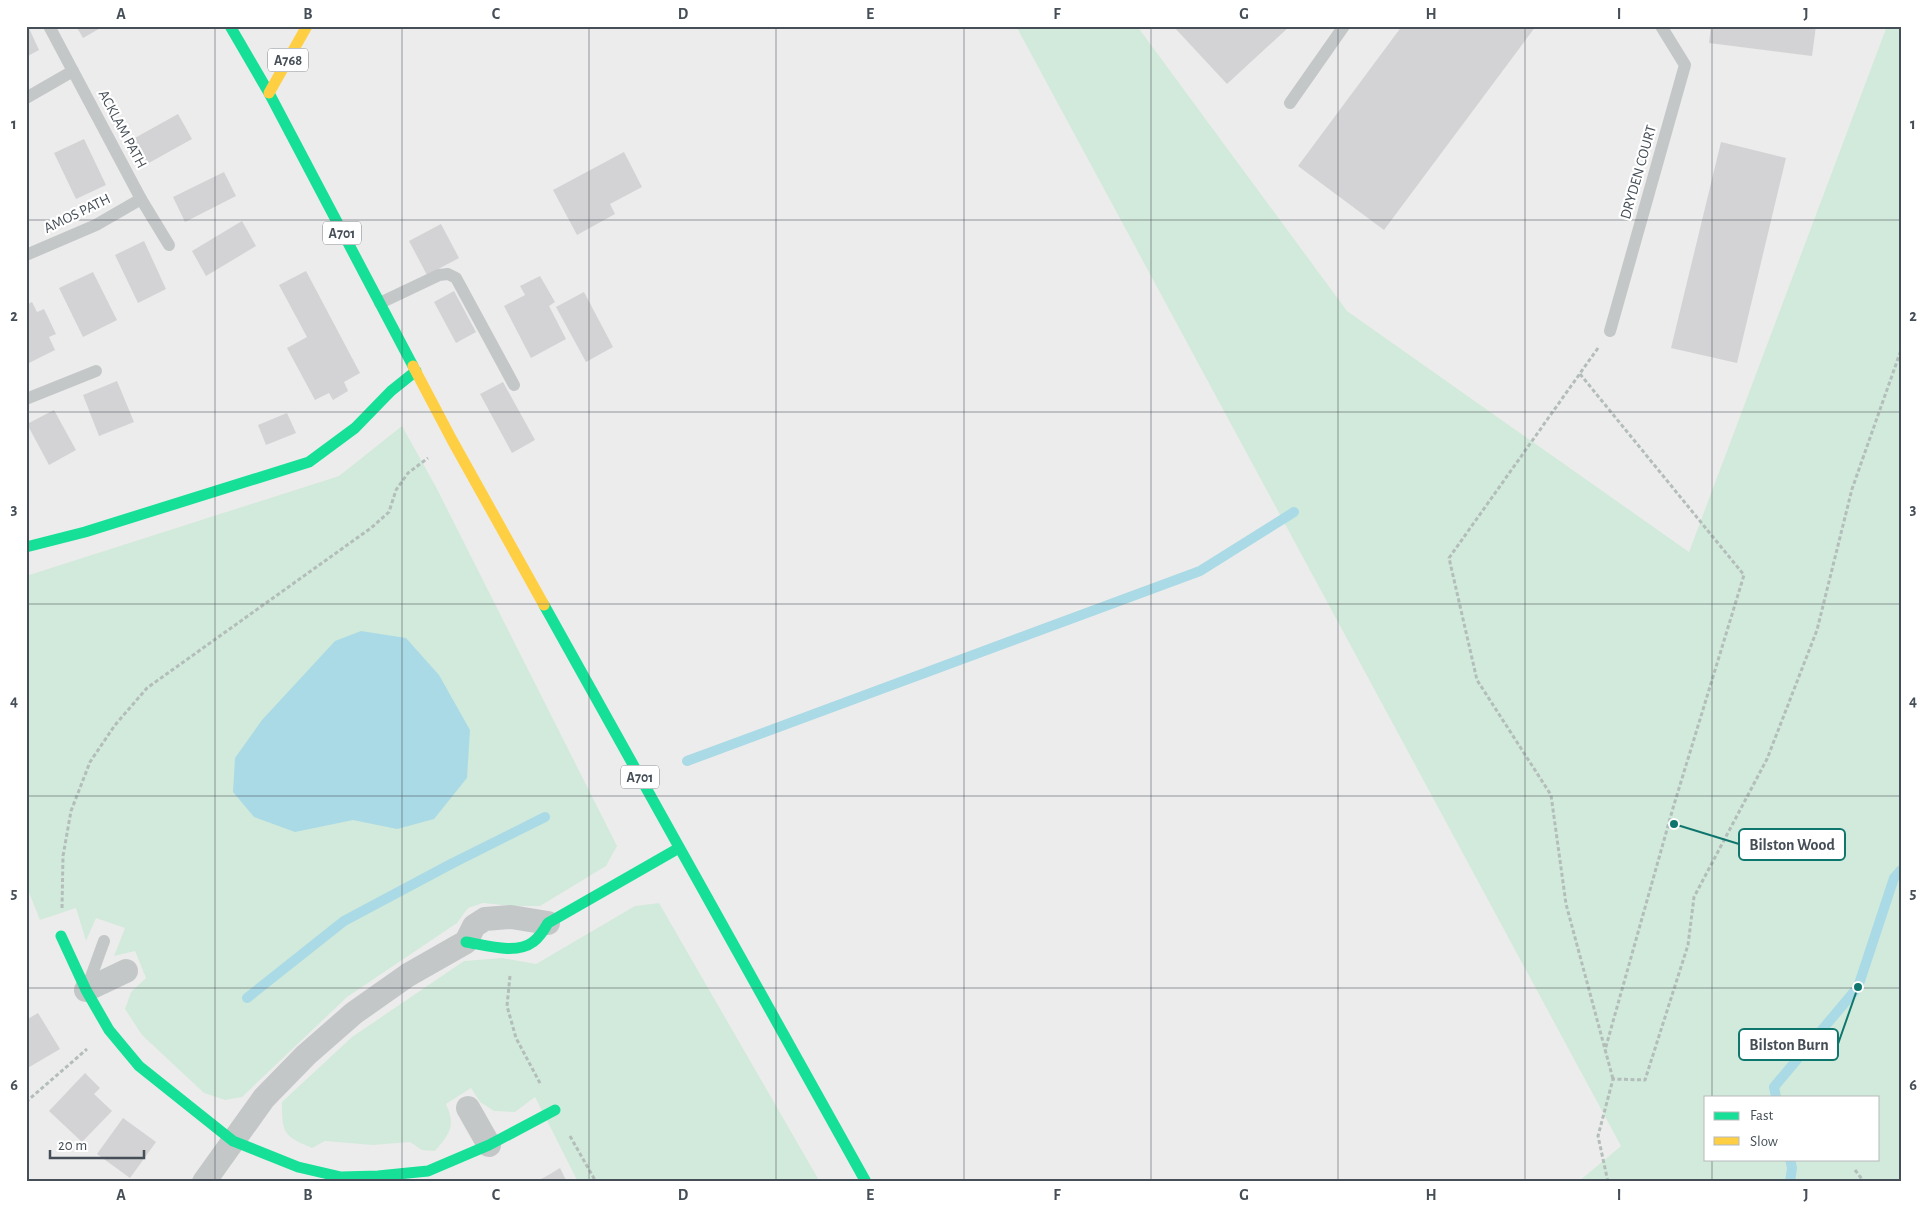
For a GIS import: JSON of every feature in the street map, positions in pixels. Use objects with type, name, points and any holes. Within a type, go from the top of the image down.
[{"type":"main road","name":"A701","points":[[230,26],[269,94],[452,440],[866,1182]]},
{"type":"main road","name":"A768","points":[[269,94],[306,26]]},
{"type":"main road","points":[[26,547],[85,532],[309,462],[355,428],[391,392],[416,372]]},
{"type":"main road","points":[[466,942],[512,948],[530,945],[540,937],[548,923],[680,848]]},
{"type":"main road","points":[[61,936],[86,990],[109,1030],[139,1066],[233,1141],[298,1167],[341,1177],[378,1176],[428,1171],[489,1145],[555,1110]]},
{"type":"street","points":[[204,1182],[264,1098],[306,1055],[354,1013],[408,975],[466,942],[474,926],[485,918],[511,917],[548,923]]},
{"type":"street","points":[[86,990],[126,971]]},
{"type":"street","points":[[468,1108],[489,1145]]},
{"type":"lane","name":"ACKLAM PATH","points":[[49,26],[142,199],[169,245]]},
{"type":"lane","points":[[1290,103],[1344,26]]},
{"type":"lane","name":"DRYDEN COURT","points":[[1610,331],[1685,65],[1661,26]]},
{"type":"lane","points":[[26,98],[73,71]]},
{"type":"lane","name":"AMOS PATH","points":[[26,255],[96,225],[142,199]]},
{"type":"lane","points":[[380,303],[439,275],[448,274],[456,278],[514,385]]},
{"type":"lane","points":[[26,399],[96,371]]},
{"type":"lane","points":[[86,990],[104,941]]},
{"type":"path","points":[[1608,1182],[1598,1136],[1613,1079],[1566,904],[1552,794],[1477,680],[1449,558],[1610,331]]},
{"type":"path","points":[[1613,1079],[1645,1080],[1688,944],[1694,897],[1767,759],[1817,630],[1852,489],[1901,350]]},
{"type":"path","points":[[1580,374],[1744,575],[1640,923],[1605,1050]]},
{"type":"path","points":[[61,936],[63,856],[71,811],[90,762],[116,725],[147,688],[372,528],[389,512],[396,490],[408,474],[452,440]]},
{"type":"path","points":[[512,948],[507,1006],[516,1038],[596,1182]]},
{"type":"path","points":[[26,1102],[109,1030]]},
{"type":"path","points":[[1855,1170],[1864,1182]]},
{"type":"green space","points":[[1016,26],[1137,26],[1347,311],[1689,552],[1887,26],[1901,26],[1901,1182],[1578,1182],[1621,1146]]},
{"type":"green space","points":[[402,426],[436,487],[617,846],[606,866],[540,906],[483,903],[468,908],[457,923],[347,997],[242,1097],[225,1100],[204,1093],[142,1035],[125,1009],[131,992],[146,978],[135,951],[114,956],[125,928],[96,918],[86,941],[76,908],[40,920],[26,885],[26,576],[339,476]]},
{"type":"green space","points":[[659,903],[820,1182],[578,1182],[535,1097],[515,1112],[494,1111],[480,1102],[471,1088],[446,1104],[451,1118],[450,1129],[435,1151],[422,1150],[410,1142],[373,1145],[325,1141],[312,1148],[295,1140],[286,1132],[283,1121],[282,1102],[352,1037],[464,961],[502,958],[536,964],[635,906]]},
{"type":"water","points":[[361,631],[406,638],[439,675],[470,730],[467,778],[434,819],[397,829],[353,820],[295,832],[254,817],[233,792],[235,758],[262,720],[335,641]]},
{"type":"building","points":[[26,26],[28,26],[39,50],[26,57]]},
{"type":"building","points":[[76,26],[104,26],[83,38]]},
{"type":"building","points":[[1173,26],[1290,26],[1227,84]]},
{"type":"building","points":[[1402,26],[1536,26],[1384,230],[1298,166]]},
{"type":"building","points":[[1711,26],[1816,26],[1812,56],[1709,43]]},
{"type":"building","points":[[178,114],[192,139],[147,164],[133,139]]},
{"type":"building","points":[[84,139],[106,185],[76,199],[54,153]]},
{"type":"building","points":[[1721,142],[1786,158],[1737,363],[1671,348]]},
{"type":"building","points":[[624,152],[642,187],[610,204],[615,214],[577,235],[553,190]]},
{"type":"building","points":[[224,172],[236,196],[185,222],[173,197]]},
{"type":"building","points":[[242,221],[256,246],[206,276],[192,251]]},
{"type":"building","points":[[441,224],[459,258],[427,275],[409,241]]},
{"type":"building","points":[[144,241],[166,289],[138,303],[115,255]]},
{"type":"building","points":[[306,271],[360,373],[344,382],[348,391],[333,400],[329,393],[315,400],[287,348],[307,337],[279,285]]},
{"type":"building","points":[[93,272],[117,320],[83,337],[59,288]]},
{"type":"building","points":[[540,276],[555,302],[549,306],[566,339],[531,358],[504,306],[525,295],[520,286]]},
{"type":"building","points":[[454,291],[476,332],[456,343],[434,302]]},
{"type":"building","points":[[584,292],[613,347],[586,362],[556,307]]},
{"type":"building","points":[[32,302],[37,312],[44,309],[56,334],[49,337],[55,350],[27,364],[26,305]]},
{"type":"building","points":[[117,381],[134,422],[99,436],[83,395]]},
{"type":"building","points":[[503,382],[535,440],[512,453],[480,394]]},
{"type":"building","points":[[54,410],[76,450],[49,465],[27,424]]},
{"type":"building","points":[[287,413],[296,433],[266,445],[258,425]]},
{"type":"building","points":[[38,1013],[60,1049],[26,1069],[26,1020]]},
{"type":"building","points":[[85,1073],[100,1088],[94,1094],[112,1111],[82,1142],[49,1111]]},
{"type":"building","points":[[123,1118],[156,1142],[130,1178],[97,1154]]},
{"type":"building","points":[[560,1168],[567,1182],[534,1182],[545,1177]]},
{"type":"waterway","points":[[687,761],[1200,571],[1294,512]]},
{"type":"waterway","points":[[247,998],[344,921],[545,817]]},
{"type":"waterway","points":[[1776,1096],[1774,1087],[1858,987],[1894,878],[1901,870]]},
{"type":"waterway","points":[[1790,1160],[1792,1168],[1790,1182]]},
{"type":"traffic: fast","points":[[230,26],[269,93],[413,366]]},
{"type":"traffic: fast","points":[[26,547],[85,532],[309,462],[355,428],[391,391],[416,371]]},
{"type":"traffic: fast","points":[[544,605],[866,1182]]},
{"type":"traffic: fast","points":[[466,942],[509,949],[526,946],[538,938],[548,923],[679,848]]},
{"type":"traffic: fast","points":[[61,936],[86,990],[109,1030],[139,1066],[233,1141],[298,1167],[341,1177],[378,1176],[428,1171],[489,1145],[555,1110]]},
{"type":"traffic: slow","points":[[269,93],[307,26]]},
{"type":"traffic: slow","points":[[413,366],[544,605]]},
{"type":"place","name":"Bilston Wood","points":[[1674,824]]},
{"type":"place","name":"Bilston Burn","points":[[1858,987]]}]
